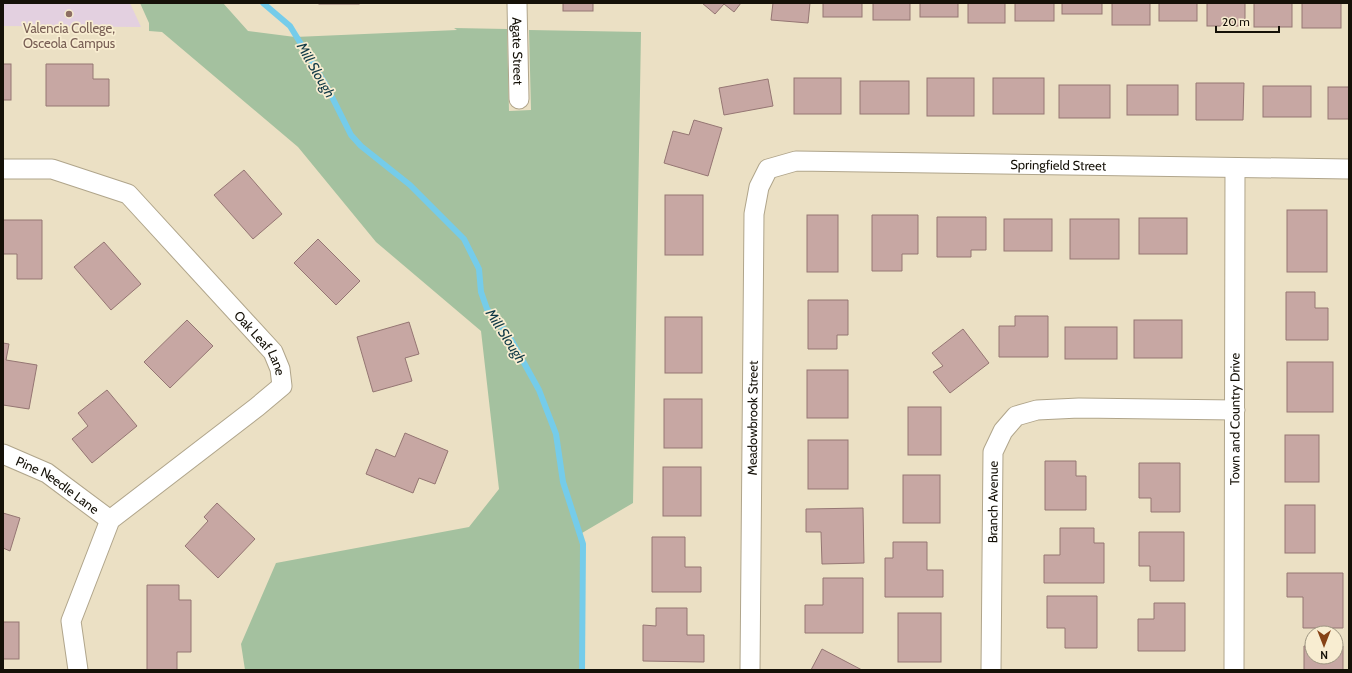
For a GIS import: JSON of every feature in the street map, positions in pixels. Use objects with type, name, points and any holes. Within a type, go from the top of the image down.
[{"type":"street","name":"Agate Street","points":[[517,3],[519,99]]},
{"type":"street","name":"Springfield Street","points":[[768,169],[796,161],[1349,169]]},
{"type":"street","name":"Town and Country Drive","points":[[1234,670],[1235,168]]},
{"type":"street","name":"Oak Leaf Lane","points":[[3,169],[52,169],[128,194],[274,352],[280,369],[282,386],[258,407],[110,520]]},
{"type":"street","name":"Meadowbrook Street","points":[[750,670],[754,214],[759,187],[768,169]]},
{"type":"street","name":"Branch Avenue","points":[[991,670],[993,452],[1003,431],[1016,416],[1037,410],[1079,408],[1234,410]]},
{"type":"street","name":"Pine Needle Lane","points":[[3,454],[47,473],[110,520]]},
{"type":"street","points":[[78,670],[71,621],[110,520]]},
{"type":"shaded area","name":"Valencia College, Osceola Campus","points":[[3,3],[130,3],[141,27],[3,26]]},
{"type":"green space","points":[[140,3],[223,3],[248,31],[295,37],[457,30],[454,28],[507,29],[509,111],[531,110],[529,30],[641,32],[633,503],[582,533],[581,670],[245,670],[241,644],[276,563],[469,527],[499,489],[481,331],[376,242],[298,147],[162,32],[149,31],[149,23]]},
{"type":"building","points":[[359,3],[359,4],[319,4]]},
{"type":"building","points":[[563,3],[593,3],[593,11],[563,11]]},
{"type":"building","points":[[702,3],[741,3],[734,12],[724,4],[715,14]]},
{"type":"building","points":[[773,3],[810,3],[808,23],[771,20]]},
{"type":"building","points":[[823,3],[862,3],[862,17],[823,17]]},
{"type":"building","points":[[873,3],[910,3],[910,20],[873,20]]},
{"type":"building","points":[[920,3],[958,3],[958,17],[920,17]]},
{"type":"building","points":[[968,3],[1005,3],[1005,23],[968,23]]},
{"type":"building","points":[[1015,3],[1054,3],[1054,21],[1015,21]]},
{"type":"building","points":[[1062,3],[1102,3],[1102,14],[1062,14]]},
{"type":"building","points":[[1112,3],[1150,3],[1150,25],[1112,25]]},
{"type":"building","points":[[1159,3],[1197,3],[1197,21],[1159,21]]},
{"type":"building","points":[[1207,3],[1245,3],[1245,26],[1207,26]]},
{"type":"building","points":[[1254,3],[1292,3],[1292,27],[1254,27]]},
{"type":"building","points":[[1302,3],[1341,3],[1341,28],[1302,28]]},
{"type":"building","points":[[3,64],[11,64],[11,100],[3,100]]},
{"type":"building","points":[[46,64],[93,64],[93,79],[109,79],[109,106],[46,106]]},
{"type":"building","points":[[794,78],[841,78],[841,114],[794,114]]},
{"type":"building","points":[[927,78],[974,78],[974,116],[927,116]]},
{"type":"building","points":[[993,78],[1044,78],[1044,114],[993,114]]},
{"type":"building","points":[[768,79],[773,106],[724,115],[719,88]]},
{"type":"building","points":[[860,81],[909,81],[909,114],[860,114]]},
{"type":"building","points":[[1196,83],[1244,83],[1243,120],[1196,120]]},
{"type":"building","points":[[1059,85],[1110,85],[1110,118],[1059,118]]},
{"type":"building","points":[[1127,85],[1178,85],[1178,115],[1127,115]]},
{"type":"building","points":[[1263,86],[1311,86],[1311,117],[1263,117]]},
{"type":"building","points":[[1328,87],[1349,87],[1349,119],[1328,119]]},
{"type":"building","points":[[694,120],[722,128],[708,176],[664,163],[673,131],[689,135]]},
{"type":"building","points":[[244,170],[282,214],[253,239],[214,195]]},
{"type":"building","points":[[665,195],[703,195],[703,255],[665,255]]},
{"type":"building","points":[[1287,210],[1327,210],[1327,272],[1287,272]]},
{"type":"building","points":[[807,215],[838,215],[838,272],[807,272]]},
{"type":"building","points":[[872,215],[918,215],[918,254],[902,254],[902,271],[872,271]]},
{"type":"building","points":[[937,217],[986,217],[986,250],[971,250],[971,257],[937,257]]},
{"type":"building","points":[[1139,218],[1187,218],[1187,254],[1139,254]]},
{"type":"building","points":[[1004,219],[1052,219],[1052,251],[1004,251]]},
{"type":"building","points":[[1070,219],[1119,219],[1119,259],[1070,259]]},
{"type":"building","points":[[3,220],[42,220],[42,279],[17,279],[17,254],[3,254]]},
{"type":"building","points":[[318,239],[360,281],[336,305],[294,263]]},
{"type":"building","points":[[104,242],[141,284],[111,310],[74,267]]},
{"type":"building","points":[[1286,292],[1315,292],[1315,308],[1328,308],[1328,340],[1286,340]]},
{"type":"building","points":[[808,300],[848,300],[848,335],[837,335],[837,349],[808,349]]},
{"type":"building","points":[[1015,316],[1048,316],[1048,357],[999,357],[999,326],[1015,326]]},
{"type":"building","points":[[665,317],[702,317],[702,373],[665,373]]},
{"type":"building","points":[[187,320],[213,346],[170,388],[144,362]]},
{"type":"building","points":[[1134,320],[1182,320],[1182,358],[1134,358]]},
{"type":"building","points":[[409,322],[419,354],[405,358],[412,381],[373,392],[357,337]]},
{"type":"building","points":[[1065,327],[1117,327],[1117,359],[1065,359]]},
{"type":"building","points":[[963,329],[989,363],[950,393],[933,372],[943,366],[932,353]]},
{"type":"building","points":[[3,343],[9,344],[6,360],[37,365],[29,409],[3,405]]},
{"type":"building","points":[[1287,362],[1333,362],[1333,412],[1287,412]]},
{"type":"building","points":[[807,370],[848,370],[848,418],[807,418]]},
{"type":"building","points":[[107,390],[137,426],[92,463],[72,439],[88,426],[78,413]]},
{"type":"building","points":[[664,399],[702,399],[702,448],[664,448]]},
{"type":"building","points":[[908,407],[941,407],[941,455],[908,455]]},
{"type":"building","points":[[405,433],[448,451],[435,484],[419,478],[413,493],[366,474],[376,449],[395,457]]},
{"type":"building","points":[[1285,435],[1319,435],[1319,482],[1285,482]]},
{"type":"building","points":[[808,440],[848,440],[848,489],[808,489]]},
{"type":"building","points":[[1045,461],[1076,461],[1076,476],[1086,476],[1086,510],[1045,510]]},
{"type":"building","points":[[1139,463],[1180,463],[1180,512],[1151,512],[1151,498],[1139,498]]},
{"type":"building","points":[[663,467],[701,467],[701,516],[663,516]]},
{"type":"building","points":[[903,475],[940,475],[940,523],[903,523]]},
{"type":"building","points":[[217,503],[255,539],[218,578],[185,546],[208,521],[204,517]]},
{"type":"building","points":[[1285,505],[1315,505],[1315,553],[1285,553]]},
{"type":"building","points":[[863,508],[864,563],[822,564],[821,532],[806,532],[806,509]]},
{"type":"building","points":[[3,513],[20,518],[10,551],[3,548]]},
{"type":"building","points":[[1060,528],[1094,528],[1094,543],[1104,543],[1104,583],[1044,583],[1044,555],[1060,555]]},
{"type":"building","points":[[1139,532],[1184,532],[1184,581],[1150,581],[1150,566],[1139,566]]},
{"type":"building","points":[[652,537],[685,537],[685,567],[701,567],[701,592],[652,592]]},
{"type":"building","points":[[893,542],[927,542],[927,570],[943,570],[943,597],[885,597],[885,558],[893,558]]},
{"type":"building","points":[[1287,573],[1343,573],[1343,625],[1304,625],[1303,628],[1303,597],[1287,597]]},
{"type":"building","points":[[823,578],[863,578],[863,633],[805,633],[805,605],[823,605]]},
{"type":"building","points":[[147,585],[179,585],[179,600],[191,600],[191,652],[177,652],[177,670],[147,670]]},
{"type":"building","points":[[1047,596],[1097,596],[1097,648],[1065,648],[1065,628],[1047,628]]},
{"type":"building","points":[[1154,603],[1185,603],[1185,651],[1138,651],[1138,619],[1154,619]]},
{"type":"building","points":[[656,608],[687,608],[687,635],[704,635],[704,662],[643,661],[643,625],[656,626]]},
{"type":"building","points":[[898,613],[941,613],[941,662],[898,662]]},
{"type":"building","points":[[3,622],[19,622],[19,659],[3,659]]},
{"type":"building","points":[[822,649],[862,670],[811,670]]},
{"type":"building","points":[[1304,665],[1343,665],[1343,670],[1304,670]]},
{"type":"waterway","name":"Mill Slough","points":[[263,3],[290,26],[326,85],[351,135],[361,146],[410,185],[464,239],[479,269],[481,292],[487,309],[508,334],[539,390],[556,434],[563,482],[583,544],[582,670]]},
{"type":"place","name":"Valencia College, Osceola Campus","points":[[69,14]]}]
